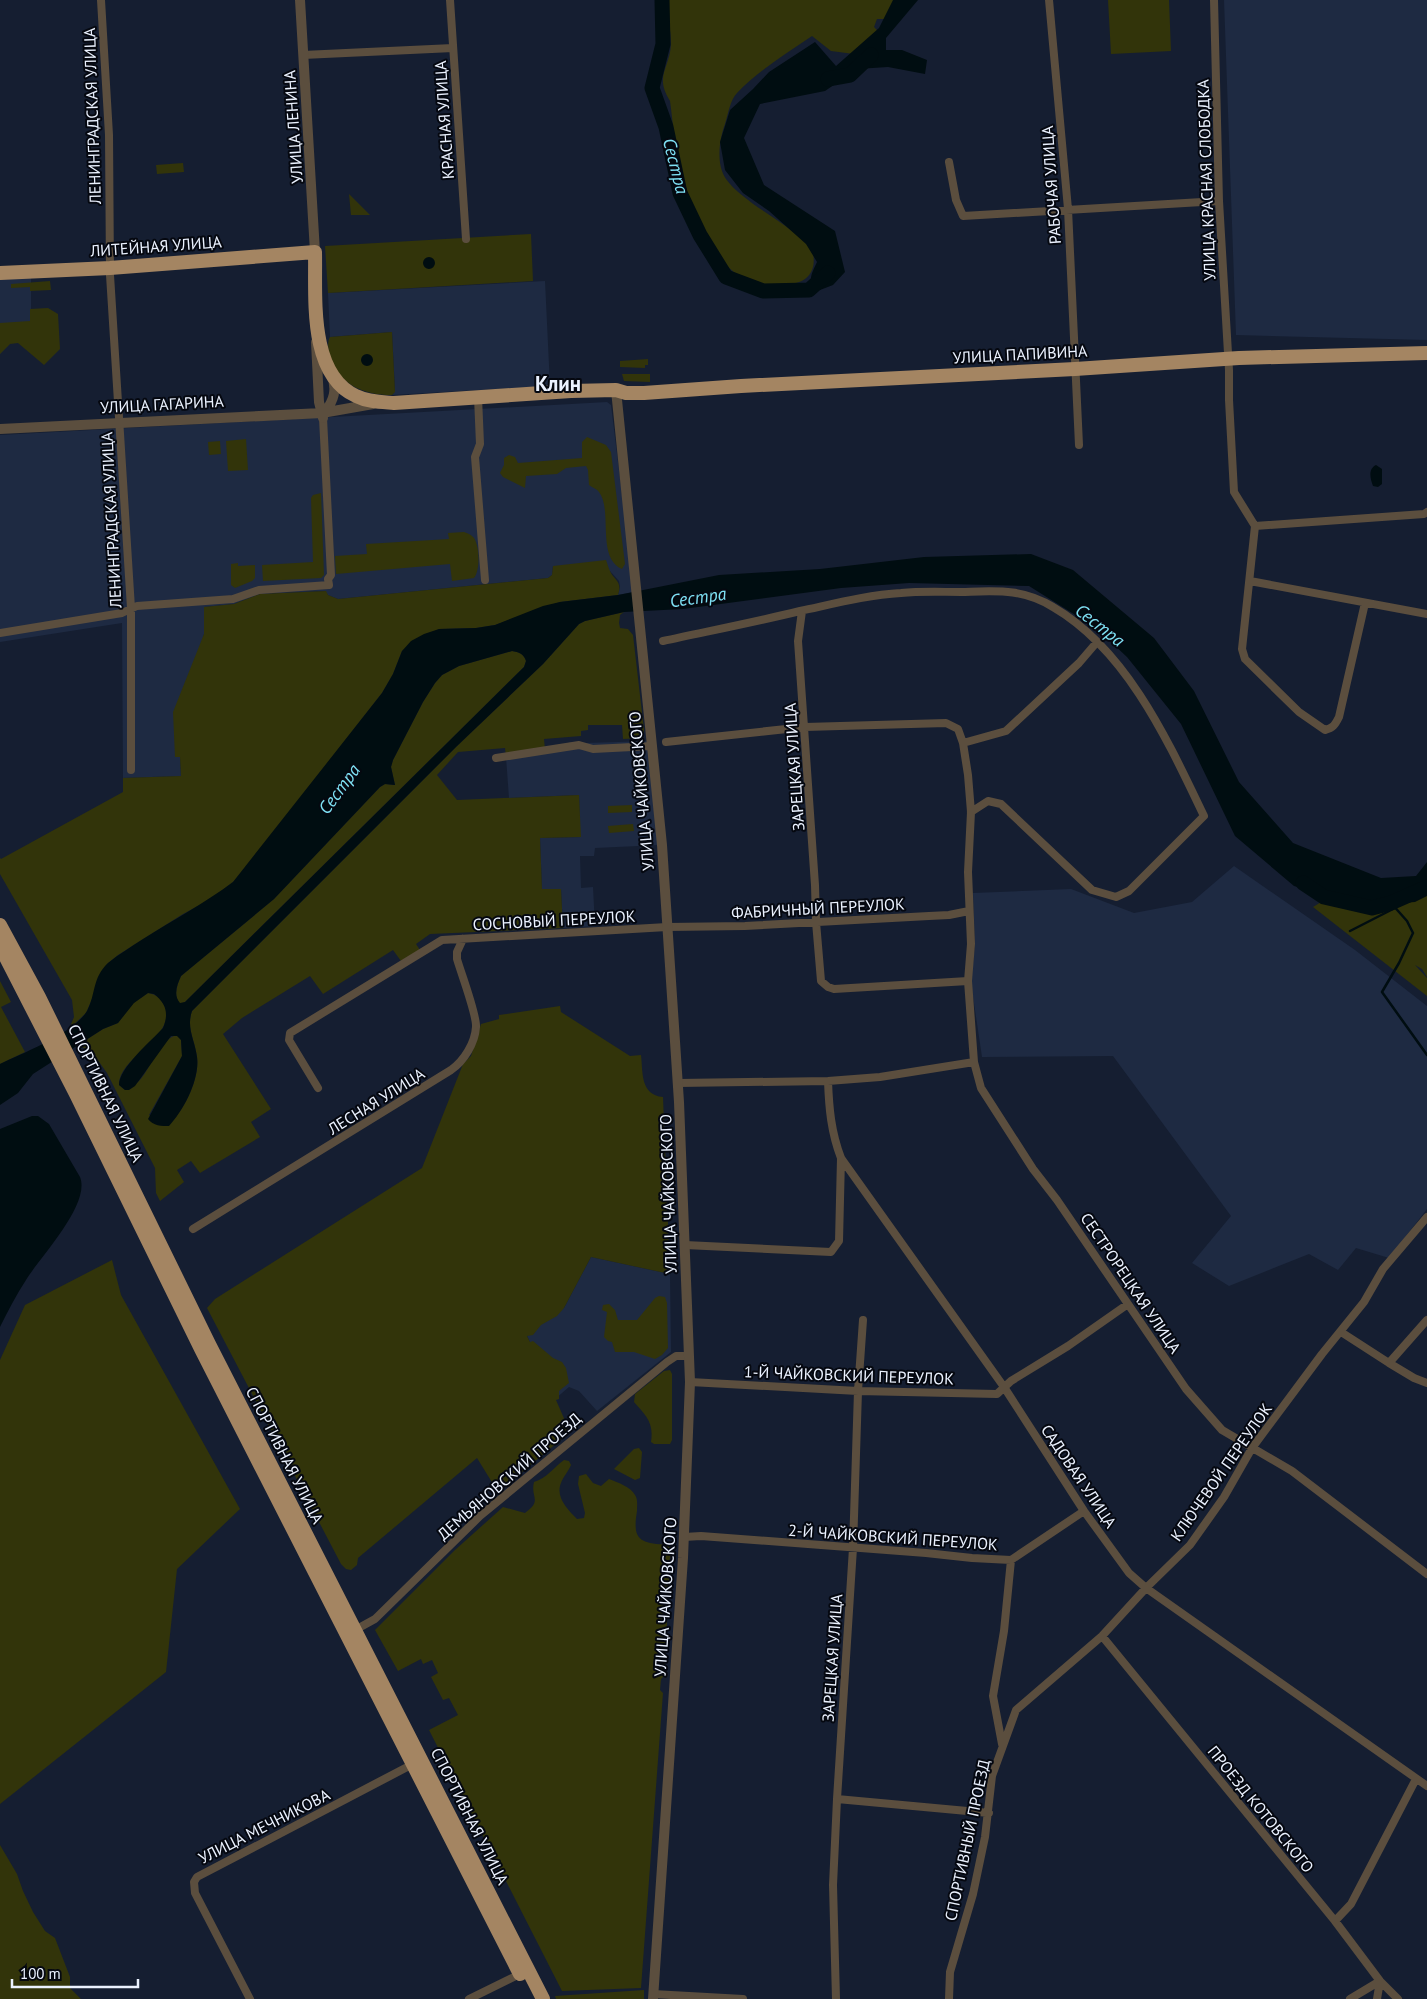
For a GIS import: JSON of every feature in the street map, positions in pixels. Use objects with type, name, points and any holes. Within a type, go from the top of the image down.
[{"type":"highway","name":"ЛИТЕЙНАЯ УЛИЦА","points":[[0,273],[110,268],[314,252]]},
{"type":"highway","points":[[314,252],[316,318],[323,359],[336,380],[354,395],[370,401],[394,403]]},
{"type":"highway","name":"УЛИЦА ПАПИВИНА","points":[[616,390],[626,393],[644,393],[741,386],[1075,369],[1229,358],[1427,353]]},
{"type":"highway","name":"УЛИЦА ГАГАРИНА","points":[[394,403],[571,391],[616,390]]},
{"type":"highway","name":"СПОРТИВНАЯ УЛИЦА","points":[[0,925],[81,1091],[543,1999]]},
{"type":"highway","name":"СПОРТИВНАЯ УЛИЦА","points":[[0,946],[34,998]]},
{"type":"highway","name":"СПОРТИВНАЯ УЛИЦА","points":[[81,1091],[201,1349],[532,1999]]},
{"type":"street","name":"ЛЕНИНГРАДСКАЯ УЛИЦА","points":[[101,0],[109,135],[110,268],[131,608],[132,770]]},
{"type":"street","name":"УЛИЦА ЛЕНИНА","points":[[300,0],[314,252]]},
{"type":"street","name":"КРАСНАЯ УЛИЦА","points":[[450,0],[466,239]]},
{"type":"street","name":"РАБОЧАЯ УЛИЦА","points":[[1049,0],[1068,209],[1079,445]]},
{"type":"street","name":"УЛИЦА КРАСНАЯ СЛОБОДКА","points":[[1214,0],[1219,201],[1229,358],[1234,492],[1255,526]]},
{"type":"street","points":[[303,55],[453,48]]},
{"type":"street","points":[[950,162],[956,200],[963,216],[1219,201]]},
{"type":"street","points":[[0,633],[122,613],[131,608],[233,599],[259,590],[329,585],[328,578],[331,575],[323,414],[319,402],[316,361],[316,318]]},
{"type":"street","points":[[323,414],[332,401],[334,392],[334,382],[330,370]]},
{"type":"street","name":"УЛИЦА ЧАЙКОВСКОГО","points":[[616,390],[652,746],[667,927],[678,1083],[690,1382],[684,1536],[653,1997]]},
{"type":"street","points":[[478,397],[480,444],[475,457],[485,580]]},
{"type":"street","name":"УЛИЦА ГАГАРИНА","points":[[0,429],[323,414],[370,404],[394,403]]},
{"type":"street","points":[[1365,603],[1339,717],[1332,728],[1324,730],[1299,712],[1244,659],[1242,649],[1255,526],[1424,514],[1427,512]]},
{"type":"street","points":[[1250,581],[1427,614]]},
{"type":"street","points":[[663,641],[836,602],[900,593],[997,590],[1017,592],[1053,606],[1070,618],[1097,642],[1126,674],[1172,747],[1204,816],[1129,891],[1116,897],[1092,890],[1001,804],[988,802],[971,812]]},
{"type":"street","name":"ЗАРЕЦКАЯ УЛИЦА","points":[[802,611],[798,641],[821,981],[834,989],[968,981]]},
{"type":"street","points":[[666,742],[805,727],[946,723],[958,728],[963,743],[1006,731],[1079,663],[1097,642]]},
{"type":"street","name":"СЕСТРОРЕЦКАЯ УЛИЦА","points":[[963,743],[971,812],[968,872],[971,944],[968,981],[974,1062],[981,1088],[1033,1169],[1057,1200],[1186,1389],[1222,1430],[1292,1471],[1426,1570]]},
{"type":"street","points":[[496,758],[579,745],[593,749],[652,746]]},
{"type":"street","name":"ФАБРИЧНЫЙ ПЕРЕУЛОК","points":[[667,927],[745,926],[949,915],[969,911]]},
{"type":"street","name":"СОСНОВЫЙ ПЕРЕУЛОК","points":[[318,1088],[289,1040],[290,1033],[442,940],[667,927]]},
{"type":"street","name":"ЛЕСНАЯ УЛИЦА","points":[[193,1229],[434,1081],[460,1062],[468,1052],[476,1026],[456,959],[463,939]]},
{"type":"street","points":[[678,1083],[828,1081],[880,1077],[974,1062]]},
{"type":"street","name":"САДОВАЯ УЛИЦА","points":[[828,1081],[830,1120],[834,1140],[841,1158],[1004,1388],[1084,1510],[1129,1573],[1146,1588],[1427,1786]]},
{"type":"street","points":[[685,1245],[831,1252],[839,1241],[841,1158]]},
{"type":"street","name":"КЛЮЧЕВОЙ ПЕРЕУЛОК","points":[[1002,1746],[1016,1710],[1102,1636],[1146,1588],[1190,1545],[1224,1497],[1252,1448],[1364,1302],[1383,1269],[1427,1217]]},
{"type":"street","points":[[1004,1388],[1011,1381],[1068,1346],[1128,1304]]},
{"type":"street","name":"ЗАРЕЦКАЯ УЛИЦА","points":[[836,1999],[833,1884],[836,1799],[853,1548],[858,1391],[863,1320]]},
{"type":"street","points":[[1389,1363],[1427,1320]]},
{"type":"street","points":[[1341,1332],[1414,1378],[1427,1382]]},
{"type":"street","name":"ДЕМЬЯНОВСКИЙ ПРОЕЗД","points":[[355,1630],[375,1619],[480,1516],[552,1456],[667,1362],[676,1356],[689,1356]]},
{"type":"street","name":"1-Й ЧАЙКОВСКИЙ ПЕРЕУЛОК","points":[[690,1382],[858,1391],[997,1394],[1004,1388]]},
{"type":"street","name":"2-Й ЧАЙКОВСКИЙ ПЕРЕУЛОК","points":[[684,1536],[1011,1560],[1084,1510]]},
{"type":"street","points":[[1002,1746],[993,1696],[1004,1631],[1011,1560]]},
{"type":"street","name":"ПРОЕЗД КОТОВСКОГО","points":[[1102,1636],[1335,1921],[1380,1981],[1398,1999]]},
{"type":"street","name":"СПОРТИВНЫЙ ПРОЕЗД","points":[[949,1999],[950,1972],[973,1894],[989,1813],[992,1776],[1002,1746]]},
{"type":"street","name":"УЛИЦА МЕЧНИКОВА","points":[[250,1999],[195,1893],[194,1882],[197,1877],[413,1764]]},
{"type":"street","points":[[1335,1921],[1351,1904],[1416,1778]]},
{"type":"street","points":[[836,1799],[989,1813]]},
{"type":"street","points":[[469,1999],[520,1974]]},
{"type":"street","points":[[1350,1999],[1380,1981]]},
{"type":"street","points":[[1377,1999],[1380,1981]]},
{"type":"street","points":[[653,1997],[743,1999]]},
{"type":"shaded area","points":[[668,0],[894,0],[885,19],[877,19],[874,27],[880,33],[854,54],[831,51],[812,36],[754,77],[737,93],[731,104],[720,145],[720,160],[723,173],[734,189],[798,235],[807,244],[814,258],[811,272],[804,280],[794,284],[779,285],[751,281],[740,276],[723,262],[691,208],[680,177],[670,101],[663,85],[664,72],[671,44]]},
{"type":"shaded area","points":[[1108,0],[1169,0],[1171,51],[1111,54]]},
{"type":"shaded area","points":[[1224,0],[1427,0],[1427,340],[1236,335]]},
{"type":"shaded area","points":[[183,163],[184,172],[157,174],[156,165]]},
{"type":"shaded area","points":[[349,194],[370,215],[351,215]]},
{"type":"shaded area","points":[[531,234],[533,281],[328,293],[325,246]]},
{"type":"shaded area","points":[[31,275],[31,321],[0,354],[0,276]]},
{"type":"shaded area","points":[[50,281],[51,290],[30,291],[30,287],[11,288],[11,284]]},
{"type":"shaded area","points":[[545,281],[550,386],[392,395],[395,391],[392,332],[330,337],[328,293]]},
{"type":"shaded area","points":[[48,308],[58,314],[60,349],[44,365],[18,343],[10,344],[0,354],[0,323],[30,321],[30,309]]},
{"type":"shaded area","points":[[392,332],[395,392],[392,395],[372,393],[354,386],[346,381],[334,366],[328,349],[330,337]]},
{"type":"shaded area","points":[[648,359],[648,365],[645,365],[645,368],[620,367],[620,361]]},
{"type":"shaded area","points":[[622,374],[650,374],[650,382],[624,381]]},
{"type":"shaded area","points":[[607,402],[611,405],[634,592],[618,595],[619,581],[610,571],[553,566],[552,575],[548,578],[338,599],[328,595],[325,591],[260,594],[234,604],[204,607],[204,634],[175,757],[180,757],[181,776],[123,778],[122,623],[0,642],[0,435]]},
{"type":"shaded area","points":[[587,437],[606,445],[611,452],[625,564],[622,569],[614,563],[609,555],[603,500],[598,491],[589,485],[586,466],[566,468],[557,474],[526,476],[525,488],[503,477],[500,473],[504,465],[504,458],[509,455],[515,457],[518,463],[582,458],[582,442]]},
{"type":"shaded area","points":[[246,439],[248,470],[228,471],[226,441]]},
{"type":"shaded area","points":[[220,441],[221,454],[209,455],[208,442]]},
{"type":"shaded area","points":[[321,493],[324,575],[321,578],[263,581],[262,565],[313,562],[311,498],[313,495]]},
{"type":"shaded area","points":[[464,532],[473,537],[476,542],[478,565],[474,578],[452,581],[450,564],[336,574],[335,556],[367,554],[366,544],[449,539],[448,533]]},
{"type":"shaded area","points":[[606,560],[610,572],[619,584],[618,595],[560,602],[495,625],[476,628],[439,629],[402,651],[393,674],[382,693],[245,869],[233,882],[211,899],[183,914],[107,964],[86,1013],[69,1029],[74,1017],[72,1000],[0,874],[0,858],[123,792],[123,778],[181,776],[180,757],[175,757],[173,712],[204,634],[204,607],[234,604],[260,594],[326,591],[328,595],[338,599],[548,578],[552,575],[553,566]]},
{"type":"shaded area","points":[[238,563],[238,566],[255,565],[255,578],[235,588],[231,585],[231,564]]},
{"type":"shaded area","points":[[624,612],[620,615],[619,623],[620,628],[628,629],[633,635],[644,730],[641,738],[623,739],[622,725],[588,725],[588,730],[581,731],[581,736],[544,739],[545,750],[506,757],[505,748],[458,752],[437,775],[457,800],[579,795],[581,837],[540,838],[542,889],[561,889],[563,928],[430,934],[416,944],[420,950],[401,961],[393,950],[323,994],[310,976],[242,1018],[223,1034],[271,1109],[251,1122],[260,1137],[200,1173],[191,1161],[177,1170],[184,1182],[160,1201],[156,1193],[155,1168],[107,1073],[92,1052],[78,1045],[103,1029],[118,1023],[133,1003],[148,993],[158,997],[163,1003],[167,1015],[164,1025],[157,1035],[128,1064],[121,1074],[119,1085],[125,1090],[137,1082],[165,1042],[177,1035],[181,1040],[182,1056],[149,1115],[169,1125],[175,1119],[190,1094],[196,1075],[197,1057],[190,1023],[192,1011],[457,746],[543,664],[579,624]]},
{"type":"shaded area","points":[[512,651],[523,655],[526,661],[524,667],[185,1002],[180,1004],[176,994],[181,976],[274,899],[380,787],[385,784],[395,785],[391,767],[393,760],[423,702],[442,675],[459,666]]},
{"type":"shaded area","points":[[650,741],[660,845],[595,848],[594,856],[580,856],[581,888],[593,887],[595,926],[563,928],[561,889],[542,890],[540,838],[580,837],[579,795],[509,798],[506,757],[572,742]]},
{"type":"shaded area","points":[[632,805],[632,812],[608,813],[608,806]]},
{"type":"shaded area","points":[[633,824],[634,831],[609,833],[608,826]]},
{"type":"shaded area","points":[[1234,866],[1355,950],[1427,1006],[1427,1209],[1389,1258],[1356,1248],[1338,1270],[1309,1254],[1229,1286],[1192,1263],[1231,1216],[1113,1056],[982,1057],[971,983],[975,945],[973,893],[1071,889],[1134,913],[1192,902]]},
{"type":"shaded area","points":[[1427,891],[1398,905],[1401,907],[1427,894],[1427,977],[1422,969],[1415,965],[1427,978],[1427,996],[1313,907],[1326,899],[1372,909]]},
{"type":"shaded area","points":[[0,981],[11,1002],[1,1007],[25,1052],[0,1064]]},
{"type":"shaded area","points":[[560,1006],[561,1012],[630,1056],[641,1055],[646,1087],[650,1092],[663,1097],[670,1274],[591,1257],[564,1308],[557,1316],[541,1325],[533,1335],[527,1336],[530,1342],[533,1341],[553,1358],[562,1362],[566,1368],[569,1383],[559,1391],[559,1399],[556,1400],[570,1432],[498,1492],[477,1458],[358,1558],[357,1565],[351,1570],[346,1569],[341,1564],[207,1308],[215,1299],[422,1168],[463,1064],[471,1056],[481,1024],[499,1019],[499,1015]]},
{"type":"shaded area","points":[[591,1257],[670,1274],[671,1352],[597,1411],[579,1391],[569,1387],[555,1399],[521,1322],[564,1308]]},
{"type":"shaded area","points":[[112,1260],[121,1295],[240,1509],[177,1569],[166,1672],[0,1804],[0,1360],[25,1305]]},
{"type":"shaded area","points":[[659,1296],[665,1297],[667,1303],[668,1348],[655,1359],[634,1352],[615,1352],[612,1342],[604,1337],[607,1312],[602,1310],[603,1305],[609,1304],[615,1310],[618,1320],[637,1320],[655,1298]]},
{"type":"shaded area","points":[[670,1370],[672,1374],[672,1440],[670,1444],[654,1444],[651,1442],[650,1424],[634,1402],[635,1394],[664,1371]]},
{"type":"shaded area","points":[[639,1448],[642,1452],[640,1478],[635,1480],[614,1469],[634,1449]]},
{"type":"shaded area","points":[[564,1460],[569,1461],[571,1465],[562,1481],[560,1488],[561,1498],[577,1519],[584,1518],[585,1513],[578,1484],[579,1476],[586,1474],[593,1483],[601,1486],[609,1479],[627,1487],[636,1497],[636,1529],[640,1538],[651,1543],[668,1545],[672,1551],[668,1565],[670,1571],[664,1676],[661,1679],[660,1690],[663,1693],[641,1988],[562,1991],[429,1730],[458,1715],[449,1698],[443,1700],[431,1677],[438,1673],[432,1660],[423,1664],[421,1659],[398,1671],[375,1630],[455,1550],[503,1507],[525,1513],[530,1509],[535,1502],[534,1482]]},
{"type":"shaded area","points":[[0,1845],[17,1874],[33,1912],[45,1931],[55,1938],[70,1977],[70,1988],[81,1999],[0,1999]]},
{"type":"shaded area","points":[[644,1990],[644,1999],[556,1999],[555,1996]]},
{"type":"water","points":[[893,0],[918,0],[886,38],[886,50],[902,50],[927,60],[925,74],[888,67],[857,69],[825,91],[760,104],[744,138],[764,185],[835,231],[845,272],[833,285],[820,290],[812,285],[811,278],[817,262],[806,244],[769,211],[743,193],[725,170],[720,142],[730,110],[769,72],[815,42],[836,66],[879,28]]},
{"type":"water","points":[[427,257],[431,257],[435,263],[431,269],[427,269],[423,265],[423,261]]},
{"type":"water","points":[[365,354],[369,354],[373,360],[369,366],[365,366],[361,362],[361,358]]},
{"type":"water","points":[[1376,465],[1382,469],[1382,484],[1378,487],[1373,486],[1371,477],[1371,471]]},
{"type":"water","points":[[1031,554],[1073,570],[1154,638],[1194,691],[1239,782],[1293,843],[1381,878],[1416,876],[1427,862],[1427,896],[1415,902],[1361,906],[1294,886],[1235,836],[1181,724],[1127,657],[1096,628],[1029,586],[909,583],[841,588],[683,609],[624,612],[579,624],[543,664],[457,746],[192,1011],[190,1023],[197,1057],[196,1075],[190,1094],[180,1112],[169,1126],[155,1124],[148,1119],[182,1056],[181,1040],[177,1036],[171,1036],[135,1086],[125,1090],[119,1085],[124,1071],[163,1028],[165,1023],[166,1013],[164,1005],[154,994],[148,993],[134,1003],[118,1023],[103,1029],[33,1074],[18,1093],[0,1105],[0,1064],[47,1042],[71,1027],[87,1011],[99,974],[108,963],[233,882],[382,693],[393,674],[402,651],[411,641],[439,629],[476,628],[495,625],[543,606],[560,602],[618,595],[719,575],[820,569],[924,557]],"holes":[[[512,651],[524,657],[526,661],[524,667],[185,1002],[180,1003],[176,993],[181,976],[274,899],[380,787],[385,784],[395,785],[391,767],[393,760],[423,702],[442,675],[459,666]]]},
{"type":"water","points":[[32,1116],[38,1116],[49,1124],[80,1177],[81,1188],[78,1201],[71,1215],[22,1286],[0,1327],[0,1129]]},
{"type":"waterway","name":"Сестра","points":[[662,0],[663,44],[652,88],[666,127],[680,193],[700,235],[726,277],[763,291],[809,290],[828,273]]},
{"type":"waterway","name":"Сестра","points":[[828,79],[850,75],[871,55]]},
{"type":"waterway","name":"Сестра","points":[[1303,883],[1324,897],[1372,908],[1391,903],[1427,887]]},
{"type":"waterway","points":[[1391,903],[1407,921],[1413,933],[1399,963],[1382,992],[1427,1055]]},
{"type":"waterway","points":[[1350,931],[1395,908]]},
{"type":"district","name":"Клин","points":[[558,383]]}]
